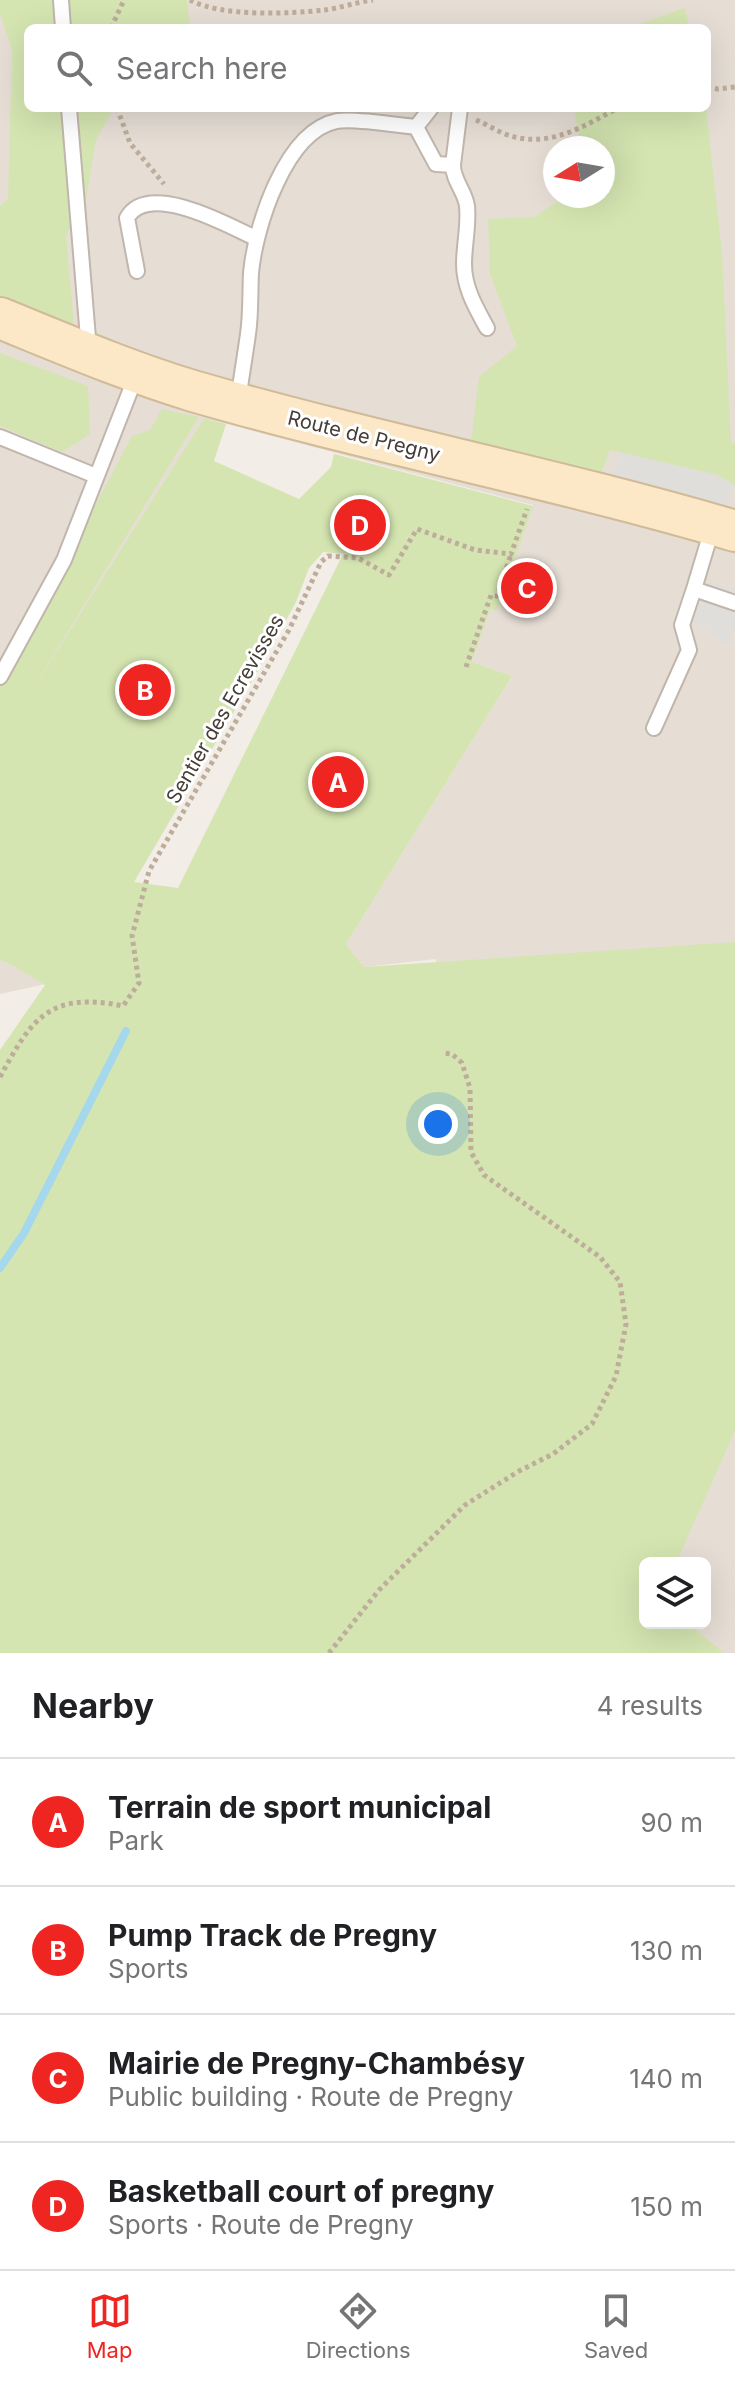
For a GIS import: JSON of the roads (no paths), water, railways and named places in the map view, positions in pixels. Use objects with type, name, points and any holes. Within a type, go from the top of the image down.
[{"type":"street","name":"Route de Pregny","points":[[0,318],[89,354],[193,390],[331,429],[724,528]]},
{"type":"lane","points":[[61,0],[63,24]]},
{"type":"lane","points":[[69,112],[89,354]]},
{"type":"lane","points":[[416,127],[428,112]]},
{"type":"lane","points":[[460,112],[453,176],[467,205],[464,275],[473,302],[487,328]]},
{"type":"lane","points":[[237,402],[249,331],[251,271],[257,239],[285,168],[299,145],[316,129],[338,121],[416,127]]},
{"type":"lane","points":[[416,127],[436,164],[453,165]]},
{"type":"lane","points":[[137,271],[127,218],[131,212],[148,204],[198,211],[257,239]]},
{"type":"lane","points":[[0,677],[64,560],[138,372]]},
{"type":"lane","points":[[0,437],[96,476]]},
{"type":"lane","points":[[654,728],[689,650],[682,625],[694,589],[724,528]]},
{"type":"lane","points":[[694,589],[735,603]]},
{"type":"waterway","points":[[0,1268],[24,1233],[126,1031]]},
{"type":"place","name":"Basketball court of pregny","points":[[360,525]]},
{"type":"place","name":"Mairie de Pregny-Chambésy","points":[[527,588]]},
{"type":"place","name":"Pump Track de Pregny","points":[[145,690]]},
{"type":"place","name":"Terrain de sport municipal","points":[[338,782]]}]
